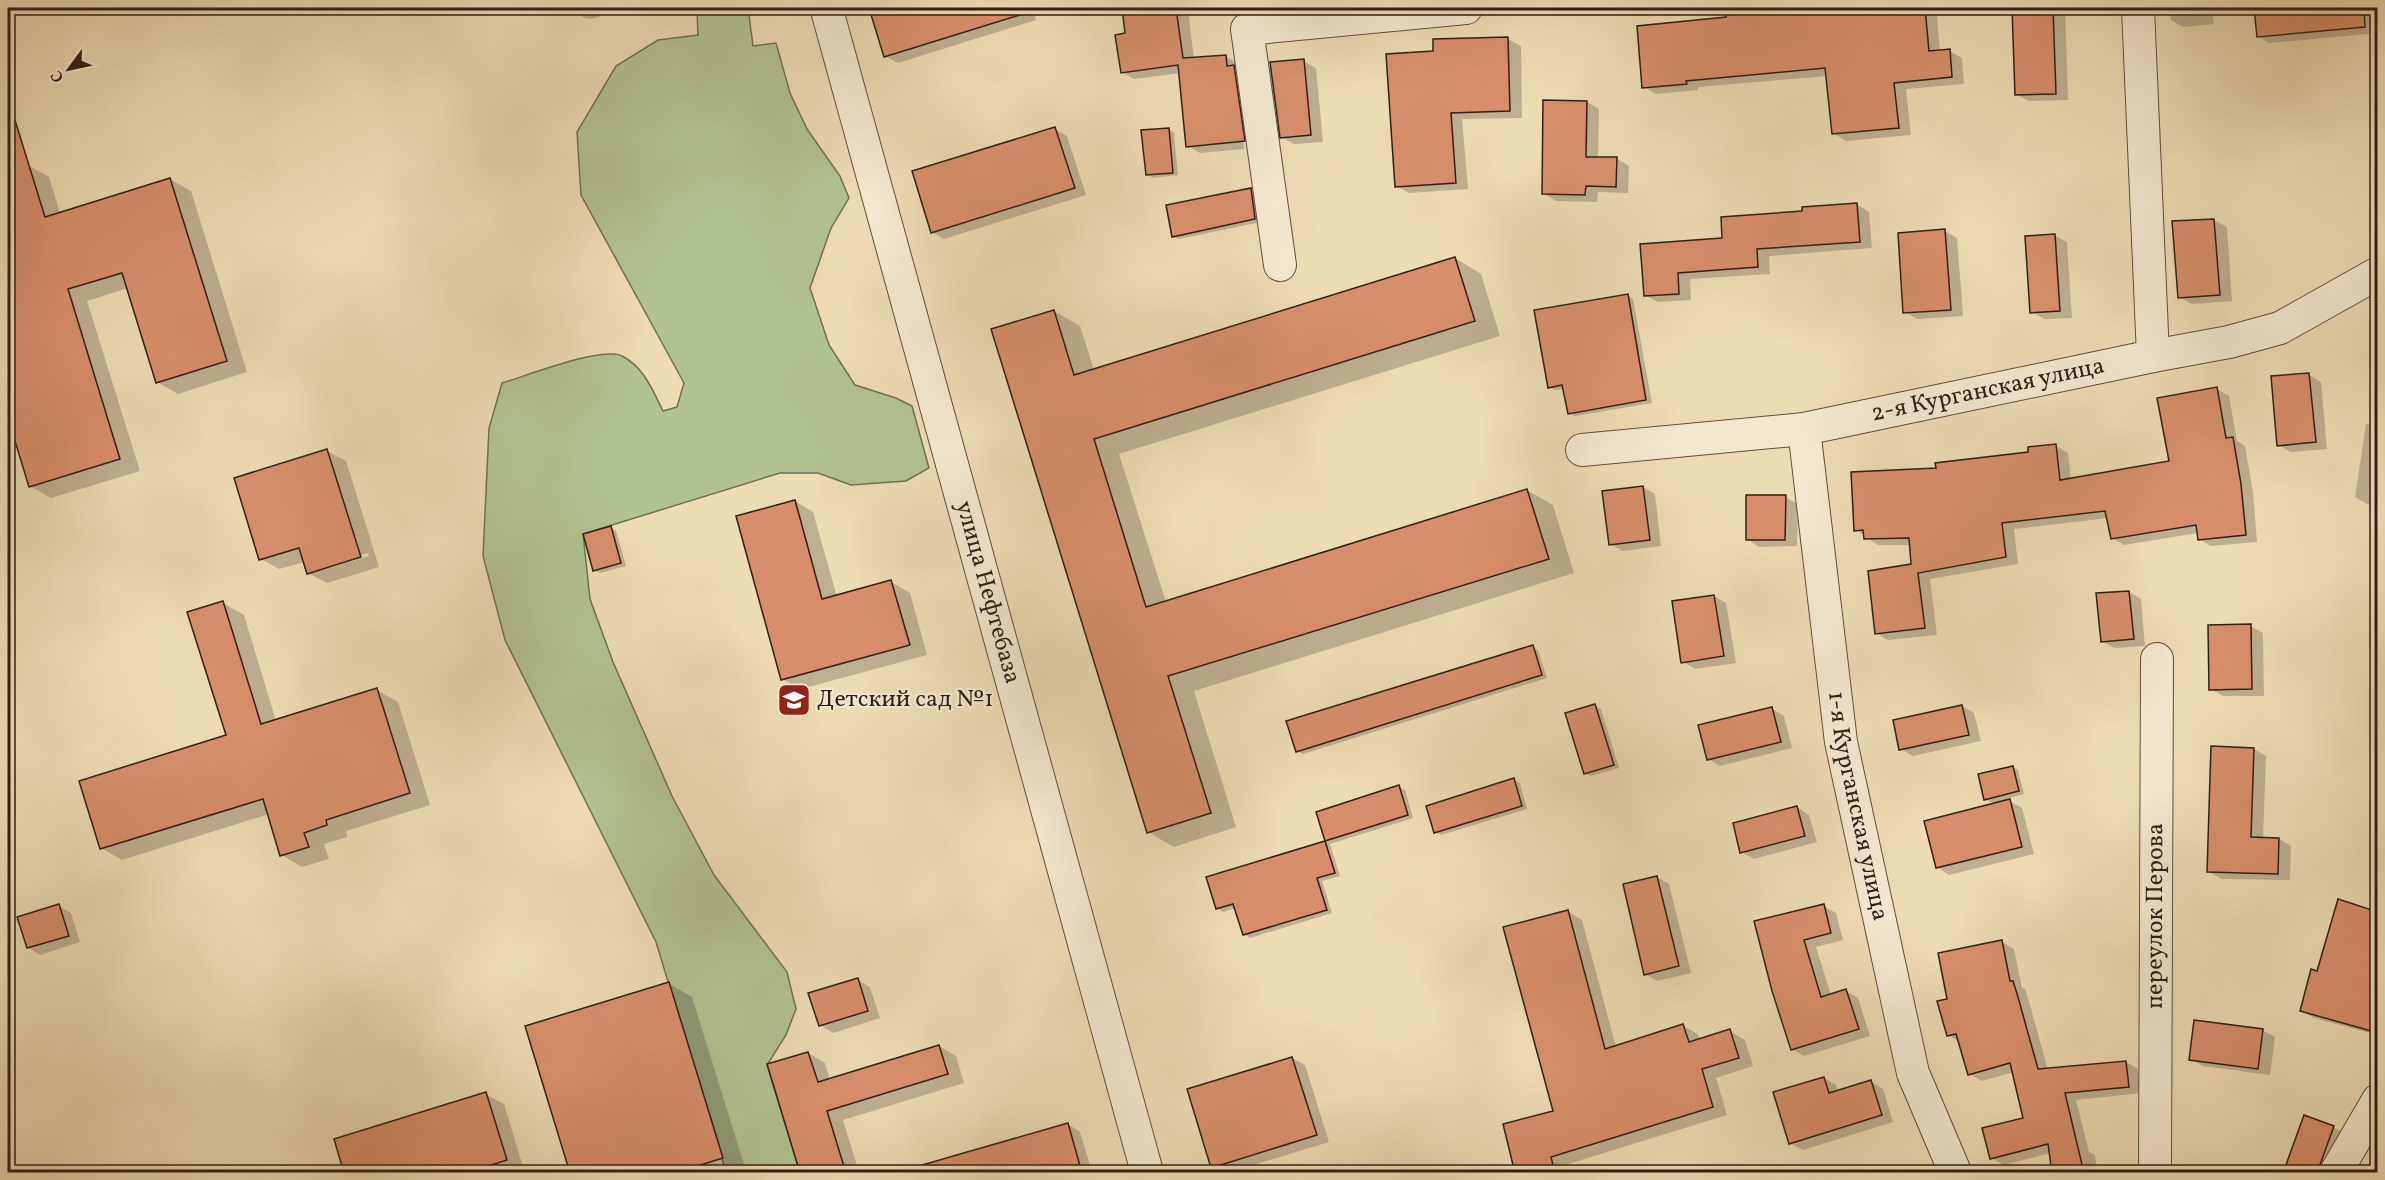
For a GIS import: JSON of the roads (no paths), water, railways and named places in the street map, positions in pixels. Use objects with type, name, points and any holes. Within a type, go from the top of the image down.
[{"type":"street","points":[[1280,264],[1247,29],[1466,8]]},
{"type":"street","points":[[2138,8],[2153,356]]},
{"type":"street","name":"улица Нефтебаза","points":[[828,14],[1147,1173]]},
{"type":"street","name":"2-я Курганская улица","points":[[1582,450],[1804,429],[2229,342],[2280,328],[2378,273]]},
{"type":"street","name":"1-я Курганская улица","points":[[1804,429],[1841,742],[1912,1073],[1955,1173]]},
{"type":"street","name":"переулок Перова","points":[[2155,1173],[2157,658]]},
{"type":"street","points":[[2336,1173],[2378,1100]]},
{"type":"place","name":"Детский сад №1","points":[[794,700]]}]
